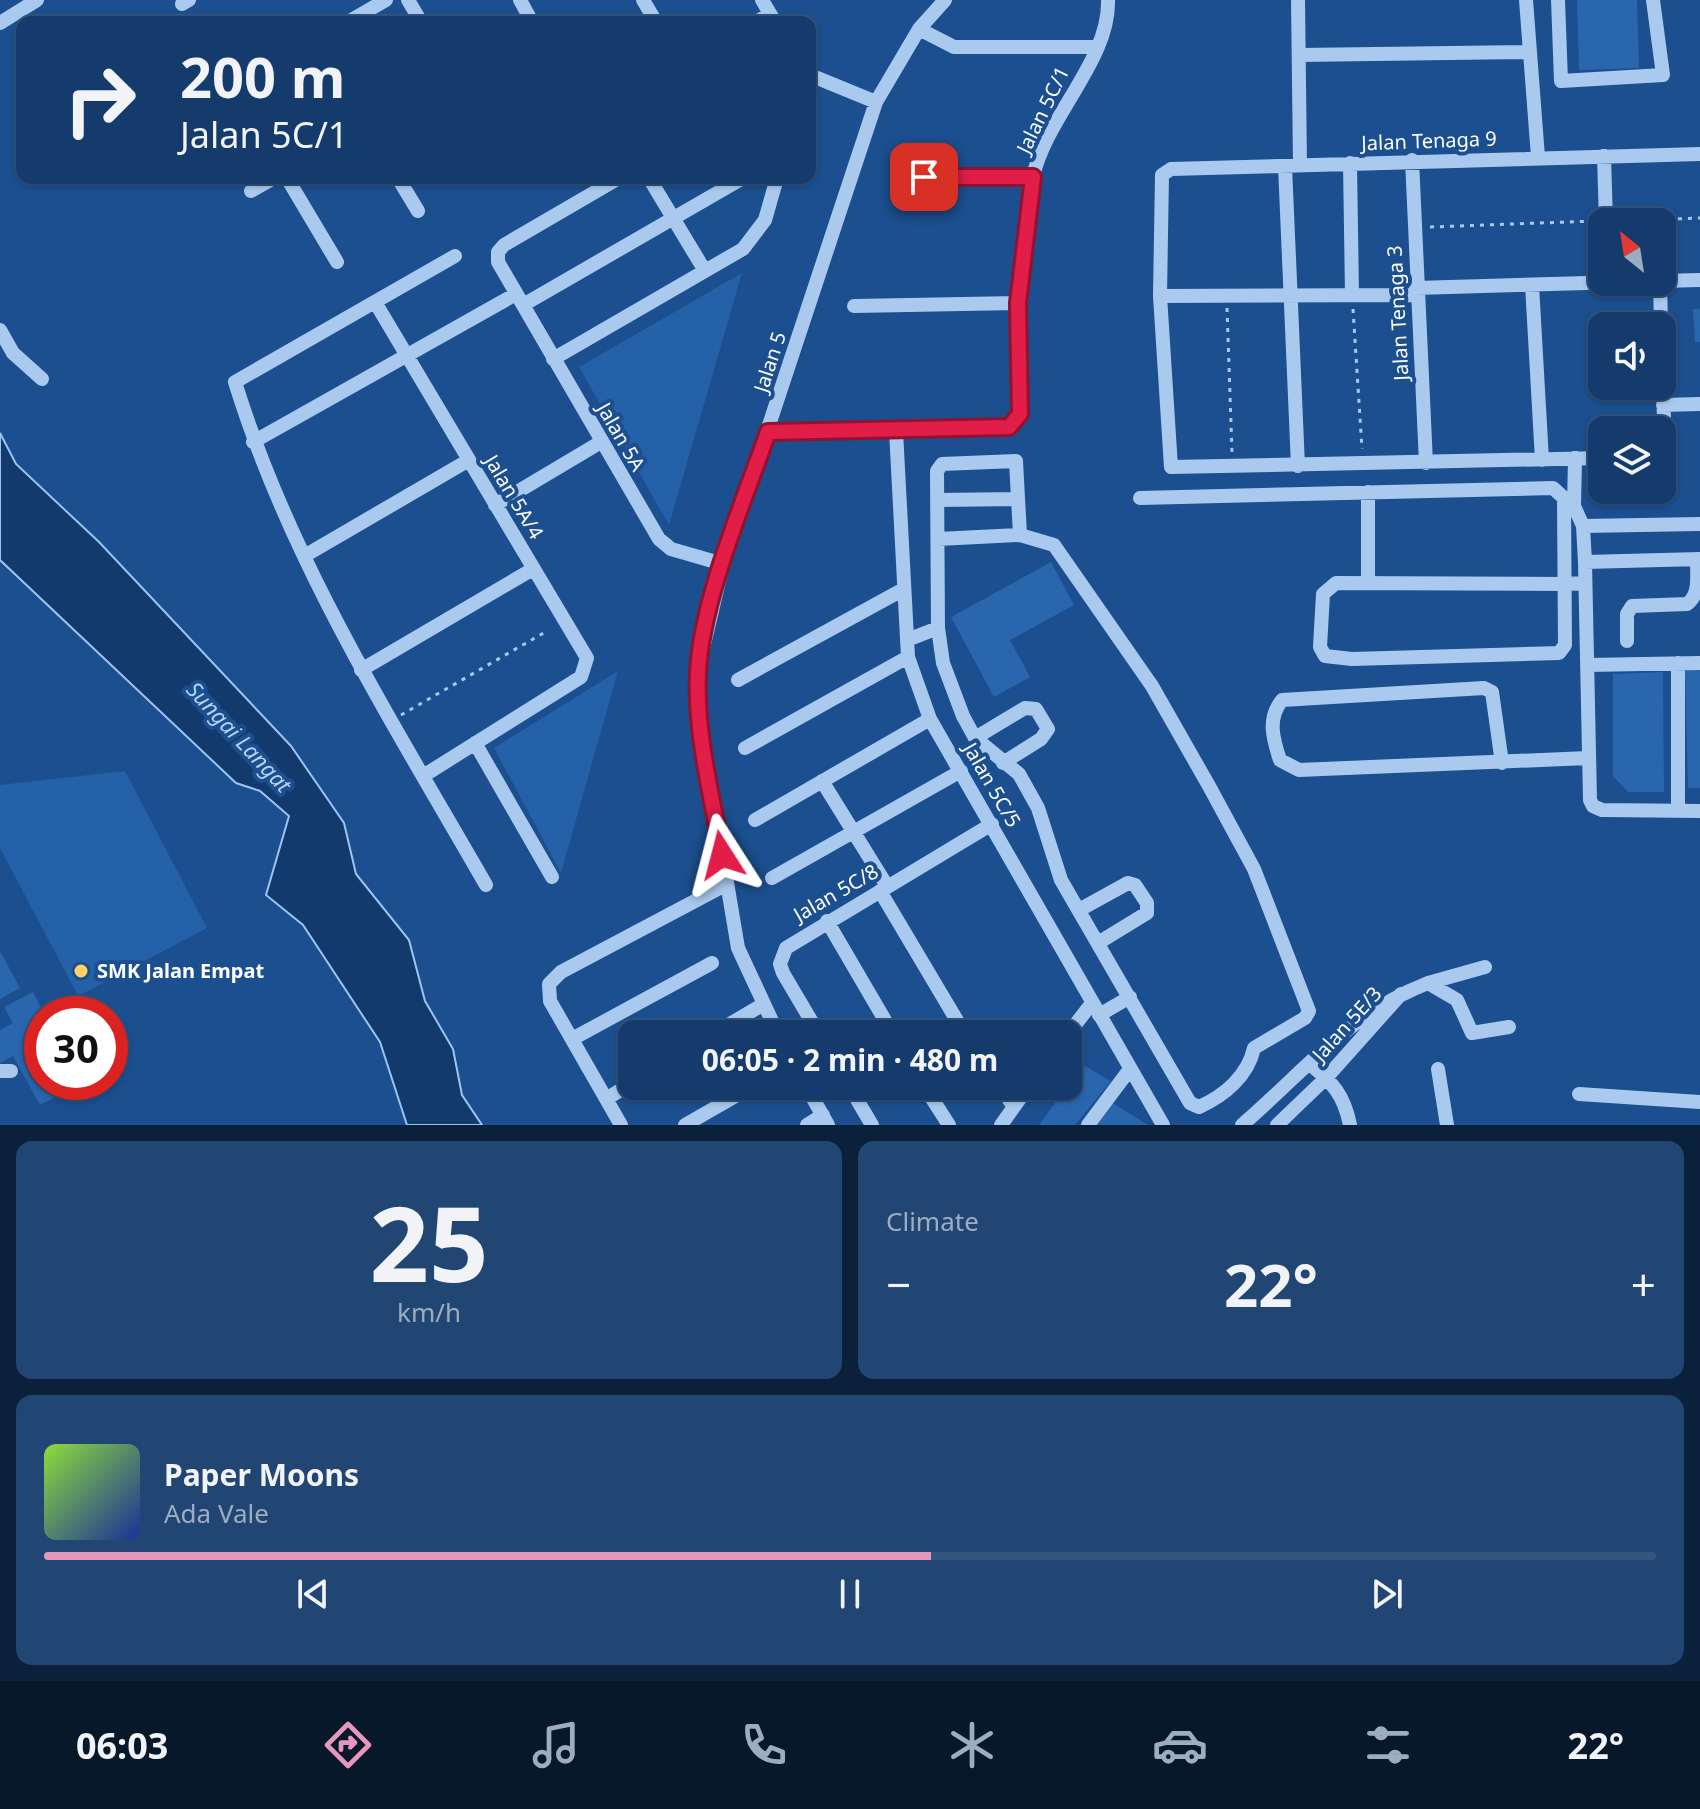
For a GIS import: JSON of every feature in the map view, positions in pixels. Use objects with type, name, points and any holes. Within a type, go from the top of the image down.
[{"type":"street","points":[[0,23],[37,0]]},
{"type":"street","points":[[358,16],[386,0]]},
{"type":"street","name":"Jalan 5","points":[[770,1020],[738,948],[698,697],[703,645],[723,564],[876,102],[919,29],[945,0]]},
{"type":"street","name":"Jalan 5C/1","points":[[768,432],[1009,427],[1016,422],[1020,414],[1018,303],[1033,177],[1043,148],[1098,47],[1108,0]]},
{"type":"street","points":[[1298,0],[1291,297],[1298,466]]},
{"type":"street","points":[[1526,0],[1538,157]]},
{"type":"street","points":[[1558,0],[1561,81]]},
{"type":"street","points":[[1532,82],[1663,75],[1653,0]]},
{"type":"street","points":[[919,29],[954,47],[1098,47]]},
{"type":"street","points":[[1299,55],[1529,52]]},
{"type":"street","points":[[816,77],[876,102]]},
{"type":"street","name":"Jalan Tenaga 9","points":[[1160,296],[1162,175],[1171,169],[1700,154]]},
{"type":"street","points":[[1604,156],[1606,208]]},
{"type":"street","name":"Jalan Tenaga 3","points":[[1412,160],[1426,463]]},
{"type":"street","points":[[1350,163],[1352,295]]},
{"type":"street","points":[[897,177],[1033,177]]},
{"type":"street","points":[[251,191],[263,184]]},
{"type":"street","points":[[291,184],[337,262]]},
{"type":"street","points":[[402,184],[418,211]]},
{"type":"street","name":"Jalan 5A","points":[[609,184],[504,245],[498,252],[498,262],[601,442],[665,546],[723,564]]},
{"type":"street","points":[[653,184],[705,271]]},
{"type":"street","points":[[253,442],[732,184]]},
{"type":"street","points":[[553,359],[743,249],[765,220],[775,184]]},
{"type":"street","points":[[455,256],[235,382],[253,442],[273,492],[361,670],[486,885]]},
{"type":"street","points":[[1676,281],[1700,280]]},
{"type":"street","points":[[1588,283],[1291,297],[1160,296],[1168,463],[1178,470],[1588,458]]},
{"type":"street","points":[[1532,285],[1542,460]]},
{"type":"street","name":"Jalan 5A/4","points":[[375,302],[587,658],[581,677],[475,743]]},
{"type":"street","points":[[854,306],[1018,303]]},
{"type":"street","points":[[0,330],[13,353],[42,379]]},
{"type":"street","points":[[1663,400],[1663,416]]},
{"type":"street","points":[[1663,405],[1700,404]]},
{"type":"street","name":"Jalan 5C/5","points":[[896,431],[908,657],[930,719],[1163,1125]]},
{"type":"street","points":[[495,505],[601,442]]},
{"type":"street","points":[[1575,458],[1574,506],[1583,526],[1585,562],[1590,800],[1593,806],[1602,810],[1700,811]]},
{"type":"street","points":[[306,555],[469,460]]},
{"type":"street","points":[[938,539],[1020,535],[1054,545],[1152,686],[1254,869],[1309,1011],[1305,1018],[1254,1048],[1251,1063],[1241,1076],[1214,1101],[1199,1107],[1190,1103],[1061,880],[1038,808],[1019,774],[975,738],[931,630],[938,539],[937,471],[942,464],[1016,461],[1020,535]]},
{"type":"street","points":[[1140,498],[1553,488],[1564,498],[1563,584],[1565,645],[1553,656],[1352,659],[1325,656],[1320,647],[1323,594],[1336,583],[1563,584],[1585,583]]},
{"type":"street","points":[[1368,492],[1368,583]]},
{"type":"street","points":[[937,500],[1018,499]]},
{"type":"street","points":[[1583,526],[1700,524]]},
{"type":"street","points":[[1585,562],[1698,560],[1698,594],[1695,600],[1687,604],[1632,606],[1627,614],[1627,641]]},
{"type":"street","points":[[361,670],[533,569]]},
{"type":"street","points":[[738,680],[904,589]]},
{"type":"street","points":[[907,635],[931,630]]},
{"type":"street","points":[[745,748],[908,657]]},
{"type":"street","points":[[1678,663],[1678,811]]},
{"type":"street","points":[[1587,665],[1700,663]]},
{"type":"street","points":[[1502,763],[1496,702],[1492,692],[1484,688],[1282,700],[1273,712],[1273,739],[1280,760],[1299,770],[1502,763],[1588,758]]},
{"type":"street","points":[[975,738],[1025,708],[1036,709],[1048,729],[1041,739],[1003,763]]},
{"type":"street","points":[[755,820],[930,719]]},
{"type":"street","points":[[423,776],[475,743],[552,877]]},
{"type":"street","points":[[772,878],[961,771]]},
{"type":"street","points":[[822,781],[957,1020]]},
{"type":"street","name":"Jalan 5C/8","points":[[811,1020],[780,964],[786,948],[992,824]]},
{"type":"street","points":[[1079,910],[1128,883],[1135,885],[1147,903],[1147,913],[1098,943]]},
{"type":"street","points":[[621,1125],[550,1001],[549,984],[561,972],[727,884]]},
{"type":"street","points":[[827,921],[885,1020]]},
{"type":"street","points":[[572,1039],[712,963]]},
{"type":"street","points":[[1401,994],[1485,967]]},
{"type":"street","points":[[1428,983],[1457,1000],[1472,1033],[1509,1027]]},
{"type":"street","name":"Jalan 5E/3","points":[[1242,1125],[1344,1030],[1401,994]]},
{"type":"street","name":"Jalan 5E/3","points":[[1277,1125],[1326,1078],[1401,994]]},
{"type":"street","points":[[1082,1021],[1095,1009],[1130,997]]},
{"type":"street","points":[[737,1020],[762,1005]]},
{"type":"street","points":[[1310,1064],[1338,1087],[1346,1102],[1350,1125]]},
{"type":"street","points":[[1088,1125],[1130,1069]]},
{"type":"street","points":[[1438,1069],[1447,1125]]},
{"type":"street","points":[[606,1099],[618,1092]]},
{"type":"street","points":[[1579,1094],[1700,1102]]},
{"type":"street","points":[[685,1125],[729,1100]]},
{"type":"street","points":[[807,1125],[826,1120],[814,1100]]},
{"type":"street","points":[[857,1100],[872,1125]]},
{"type":"street","points":[[933,1100],[949,1125]]},
{"type":"street","points":[[1009,1100],[1014,1107]]},
{"type":"street","points":[[1001,1125],[1019,1100]]},
{"type":"path","points":[[1676,219],[1700,218]]},
{"type":"path","points":[[1414,228],[1588,223]]},
{"type":"path","points":[[1352,295],[1363,464]]},
{"type":"path","points":[[1226,296],[1232,468]]},
{"type":"path","points":[[398,717],[547,631]]},
{"type":"shaded area","points":[[742,273],[669,525],[579,367]]},
{"type":"shaded area","points":[[618,671],[561,873],[494,748]]},
{"type":"shaded area","points":[[125,771],[207,928],[78,996],[0,848],[0,785]]},
{"type":"water","name":"Sungai Langat","points":[[0,433],[16,464],[99,542],[291,746],[344,823],[356,874],[409,940],[425,1001],[453,1049],[462,1095],[482,1125],[407,1125],[380,1042],[303,925],[266,895],[289,816],[260,791],[236,783],[0,560]]},
{"type":"building","points":[[1577,0],[1637,0],[1639,68],[1579,70]]},
{"type":"building","points":[[1693,309],[1700,309],[1700,342],[1695,342]]},
{"type":"building","points":[[1051,562],[1074,605],[1010,640],[1030,677],[994,697],[951,617]]},
{"type":"building","points":[[1685,668],[1700,668],[1700,788],[1688,788]]},
{"type":"building","points":[[1663,672],[1664,792],[1628,792],[1613,776],[1613,674]]},
{"type":"building","points":[[0,951],[20,988],[0,999]]},
{"type":"building","points":[[24,997],[24,1076],[13,1056],[0,1063],[0,1030],[13,1023],[4,1007]]},
{"type":"building","points":[[1082,1066],[1111,1081],[1075,1125],[1039,1125],[1057,1100],[1082,1100]]},
{"type":"building","points":[[1111,1102],[1148,1125],[1094,1125]]},
{"type":"place","name":"SMK Jalan Empat","points":[[81,971]]},
{"type":"route","points":[[722,855],[698,710],[698,670],[723,564],[768,432],[1009,427],[1020,414],[1018,303],[1033,177],[924,177]]}]
